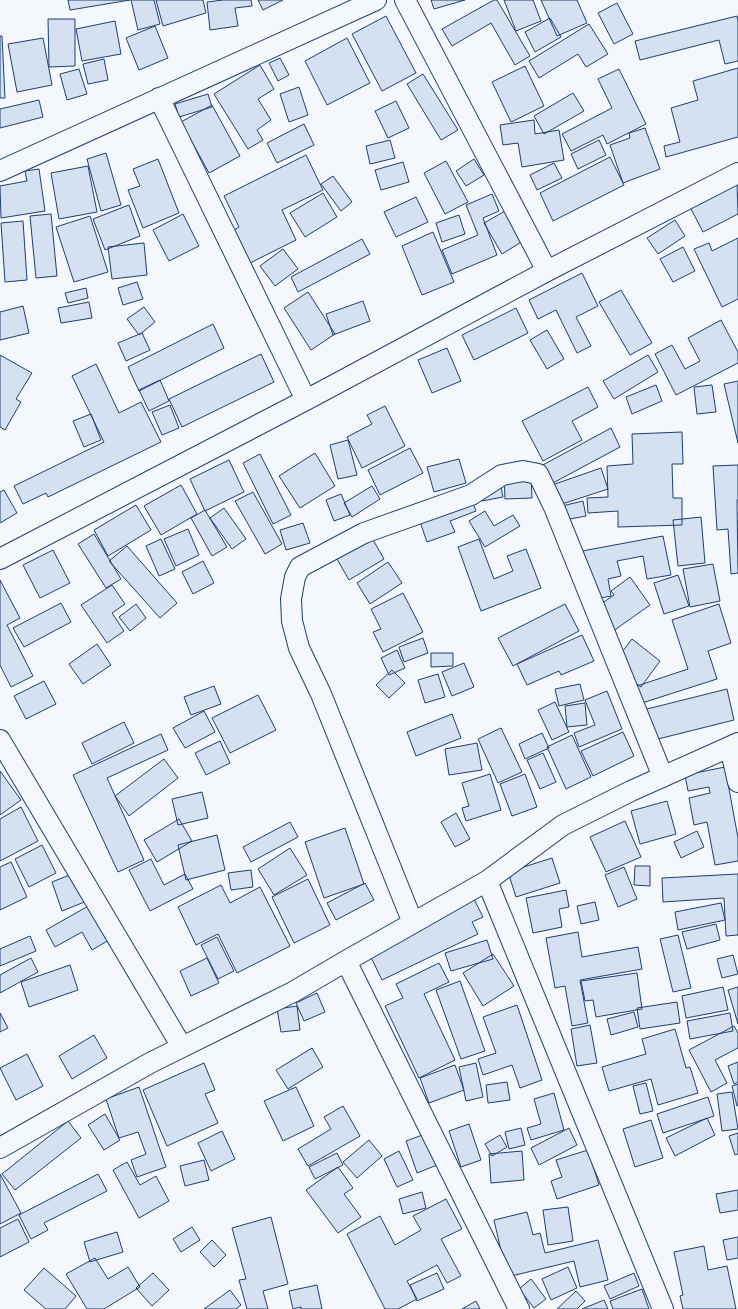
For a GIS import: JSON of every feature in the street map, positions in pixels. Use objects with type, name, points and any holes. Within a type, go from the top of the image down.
[{"type":"street","points":[[0,171],[376,0]]},
{"type":"street","points":[[405,0],[547,271]]},
{"type":"street","points":[[159,98],[306,400]]},
{"type":"street","points":[[0,558],[306,400],[547,271],[738,173]]},
{"type":"street","points":[[413,923],[321,694],[299,648],[292,621],[292,599],[295,577],[300,566],[364,533],[471,495],[502,475],[524,471],[538,474],[554,507],[663,777]]},
{"type":"street","points":[[0,740],[182,1047]]},
{"type":"street","points":[[0,1148],[150,1063],[293,992],[487,881],[562,825],[734,745],[738,782]]},
{"type":"street","points":[[487,881],[663,1309]]},
{"type":"street","points":[[346,961],[519,1309]]},
{"type":"building","points":[[68,0],[130,0],[70,10]]},
{"type":"building","points":[[131,0],[154,0],[160,24],[138,30]]},
{"type":"building","points":[[156,0],[203,0],[206,13],[163,26]]},
{"type":"building","points":[[223,0],[251,0],[252,6],[235,8],[238,26],[210,30],[207,2]]},
{"type":"building","points":[[258,0],[283,0],[263,10]]},
{"type":"building","points":[[431,0],[465,0],[434,9]]},
{"type":"building","points":[[494,0],[497,0],[530,56],[515,65],[491,23],[452,46],[442,29]]},
{"type":"building","points":[[504,0],[533,0],[541,21],[516,31]]},
{"type":"building","points":[[541,0],[577,0],[587,23],[557,36]]},
{"type":"building","points":[[617,3],[633,34],[614,44],[598,13]]},
{"type":"building","points":[[386,16],[416,73],[382,91],[352,34]]},
{"type":"building","points":[[737,16],[738,61],[725,64],[719,40],[640,60],[635,41]]},
{"type":"building","points":[[550,18],[561,37],[535,52],[525,32]]},
{"type":"building","points":[[48,19],[75,19],[75,66],[49,67]]},
{"type":"building","points":[[115,21],[121,54],[82,61],[76,29]]},
{"type":"building","points":[[589,24],[608,54],[586,67],[578,54],[539,78],[529,61]]},
{"type":"building","points":[[155,26],[168,58],[139,70],[126,38]]},
{"type":"building","points":[[0,36],[2,36],[5,98],[0,98]]},
{"type":"building","points":[[43,38],[52,85],[17,92],[8,44]]},
{"type":"building","points":[[347,38],[370,83],[327,105],[305,61]]},
{"type":"building","points":[[280,58],[289,75],[278,81],[269,63]]},
{"type":"building","points":[[104,59],[108,80],[88,84],[83,64]]},
{"type":"building","points":[[260,65],[274,89],[258,99],[271,120],[257,130],[263,140],[248,149],[214,94]]},
{"type":"building","points":[[525,66],[544,106],[511,122],[492,82]]},
{"type":"building","points":[[738,68],[738,137],[666,157],[664,146],[680,142],[671,108],[698,100],[693,81]]},
{"type":"building","points":[[79,69],[87,94],[67,100],[60,74]]},
{"type":"building","points":[[619,69],[646,124],[607,144],[603,135],[571,151],[562,134],[612,108],[598,79]]},
{"type":"building","points":[[423,74],[458,130],[441,140],[407,84]]},
{"type":"building","points":[[299,87],[308,115],[289,122],[280,94]]},
{"type":"building","points":[[573,93],[584,111],[544,134],[534,116]]},
{"type":"building","points":[[208,94],[212,107],[179,117],[175,104]]},
{"type":"building","points":[[39,100],[43,117],[0,128],[0,109]]},
{"type":"building","points":[[396,101],[409,128],[388,138],[375,111]]},
{"type":"building","points":[[212,105],[240,156],[209,173],[181,122]]},
{"type":"building","points":[[534,120],[535,134],[559,130],[564,160],[522,167],[518,143],[503,145],[500,125]]},
{"type":"building","points":[[304,124],[314,145],[277,163],[267,143]]},
{"type":"building","points":[[645,128],[660,169],[623,183],[610,145],[630,138],[629,133]]},
{"type":"building","points":[[390,140],[395,158],[370,164],[366,146]]},
{"type":"building","points":[[599,140],[606,155],[578,169],[571,154]]},
{"type":"building","points":[[106,153],[121,205],[101,211],[87,159]]},
{"type":"building","points":[[306,155],[323,190],[282,210],[296,240],[250,263],[234,230],[239,227],[224,196]]},
{"type":"building","points":[[610,157],[624,185],[553,221],[540,193]]},
{"type":"building","points":[[158,159],[179,213],[143,228],[128,190],[140,186],[133,169]]},
{"type":"building","points":[[474,159],[484,175],[466,186],[456,171]]},
{"type":"building","points":[[446,161],[468,202],[445,214],[424,173]]},
{"type":"building","points":[[403,162],[409,182],[381,190],[375,170]]},
{"type":"building","points":[[554,163],[562,178],[537,190],[530,175]]},
{"type":"building","points":[[88,166],[97,212],[59,219],[51,173]]},
{"type":"building","points":[[39,169],[45,211],[1,218],[0,186],[27,181],[25,171]]},
{"type":"building","points":[[333,176],[352,202],[341,211],[321,184]]},
{"type":"building","points":[[737,183],[738,214],[703,232],[690,207]]},
{"type":"building","points":[[323,193],[337,217],[305,237],[290,213]]},
{"type":"building","points":[[492,194],[499,211],[483,218],[497,255],[452,274],[442,250],[478,235],[466,205]]},
{"type":"building","points":[[416,197],[428,222],[396,237],[384,212]]},
{"type":"building","points":[[129,205],[140,236],[105,250],[93,219]]},
{"type":"building","points":[[505,211],[523,241],[502,254],[484,223]]},
{"type":"building","points":[[51,214],[57,276],[36,278],[30,216]]},
{"type":"building","points":[[183,214],[199,246],[169,261],[153,230]]},
{"type":"building","points":[[459,215],[465,234],[442,242],[436,223]]},
{"type":"building","points":[[90,216],[108,272],[74,282],[56,227]]},
{"type":"building","points":[[675,220],[685,236],[658,254],[647,238]]},
{"type":"building","points":[[23,221],[27,280],[5,282],[1,223]]},
{"type":"building","points":[[433,232],[454,282],[422,295],[402,246]]},
{"type":"building","points":[[738,238],[738,299],[722,307],[694,249],[709,243],[712,251]]},
{"type":"building","points":[[362,239],[370,254],[298,292],[291,277]]},
{"type":"building","points":[[144,243],[147,275],[112,279],[108,247]]},
{"type":"building","points":[[683,247],[695,271],[673,282],[660,259]]},
{"type":"building","points":[[283,249],[298,269],[275,286],[260,266]]},
{"type":"building","points":[[582,273],[598,306],[576,317],[591,346],[577,353],[556,310],[538,319],[529,300]]},
{"type":"building","points":[[137,282],[143,299],[123,305],[118,288]]},
{"type":"building","points":[[86,288],[88,298],[68,303],[65,293]]},
{"type":"building","points":[[621,290],[652,343],[630,355],[599,302]]},
{"type":"building","points":[[308,292],[335,334],[311,350],[284,308]]},
{"type":"building","points":[[363,301],[370,321],[333,335],[326,314]]},
{"type":"building","points":[[89,302],[92,318],[61,323],[58,308]]},
{"type":"building","points":[[23,306],[29,333],[0,340],[0,312]]},
{"type":"building","points":[[144,307],[155,322],[139,335],[127,319]]},
{"type":"building","points":[[516,308],[528,333],[474,360],[462,335]]},
{"type":"building","points":[[721,320],[738,352],[738,363],[676,395],[655,354],[672,345],[685,369],[700,361],[688,338]]},
{"type":"building","points":[[213,324],[224,348],[139,391],[128,367]]},
{"type":"building","points":[[547,330],[564,359],[547,369],[530,340]]},
{"type":"building","points":[[142,333],[150,350],[126,361],[118,343]]},
{"type":"building","points":[[447,348],[461,381],[432,393],[418,360]]},
{"type":"building","points":[[261,354],[274,382],[182,427],[169,399]]},
{"type":"building","points":[[0,355],[32,373],[16,399],[21,402],[5,430],[0,427]]},
{"type":"building","points":[[648,355],[658,372],[614,399],[603,381]]},
{"type":"building","points":[[96,364],[119,413],[141,402],[161,442],[48,497],[46,493],[23,504],[14,486],[104,442],[72,376]]},
{"type":"building","points":[[160,380],[169,401],[149,411],[139,390]]},
{"type":"building","points":[[738,381],[738,443],[724,384]]},
{"type":"building","points":[[656,385],[662,401],[632,414],[626,397]]},
{"type":"building","points":[[712,385],[716,412],[697,414],[694,387]]},
{"type":"building","points":[[588,387],[598,407],[572,421],[582,440],[543,461],[522,421]]},
{"type":"building","points":[[170,405],[179,428],[162,435],[152,412]]},
{"type":"building","points":[[385,406],[405,446],[362,468],[347,437],[372,424],[367,415]]},
{"type":"building","points":[[91,414],[101,440],[84,447],[73,421]]},
{"type":"building","points":[[611,428],[620,447],[551,484],[541,466]]},
{"type":"building","points":[[682,432],[683,464],[672,464],[673,498],[682,498],[682,525],[618,527],[618,511],[588,513],[587,498],[608,497],[607,466],[633,464],[632,434]]},
{"type":"building","points":[[348,440],[357,475],[338,479],[330,445]]},
{"type":"building","points":[[410,448],[423,473],[380,495],[368,470]]},
{"type":"building","points":[[315,453],[335,486],[300,508],[279,476]]},
{"type":"building","points":[[260,454],[291,515],[273,524],[243,463]]},
{"type":"building","points":[[459,459],[466,483],[434,492],[427,467]]},
{"type":"building","points":[[229,460],[244,492],[205,511],[190,479]]},
{"type":"building","points":[[738,465],[738,573],[731,574],[728,529],[717,530],[713,466]]},
{"type":"building","points":[[601,468],[608,489],[559,505],[552,485]]},
{"type":"building","points":[[531,474],[532,498],[505,499],[504,475]]},
{"type":"building","points":[[500,481],[503,497],[482,501],[479,484]]},
{"type":"building","points":[[181,485],[197,514],[161,535],[144,506]]},
{"type":"building","points":[[372,486],[380,499],[352,517],[344,503]]},
{"type":"building","points":[[4,490],[17,513],[0,523],[0,492]]},
{"type":"building","points":[[468,490],[476,511],[450,521],[455,532],[427,542],[416,510]]},
{"type":"building","points":[[253,492],[282,544],[265,554],[235,501]]},
{"type":"building","points":[[341,494],[350,515],[334,521],[326,500]]},
{"type":"building","points":[[583,501],[586,516],[565,520],[562,506]]},
{"type":"building","points":[[136,505],[151,530],[108,556],[94,530]]},
{"type":"building","points":[[224,508],[246,539],[232,549],[210,518]]},
{"type":"building","points":[[205,510],[227,547],[212,556],[191,518]]},
{"type":"building","points":[[485,511],[494,526],[513,515],[520,526],[485,547],[469,521]]},
{"type":"building","points":[[701,517],[705,563],[678,566],[673,520]]},
{"type":"building","points":[[303,523],[310,543],[286,550],[280,530]]},
{"type":"building","points":[[188,529],[199,555],[176,566],[164,539]]},
{"type":"building","points":[[368,531],[384,559],[349,580],[333,552]]},
{"type":"building","points":[[94,534],[121,579],[106,588],[78,544]]},
{"type":"building","points":[[663,536],[671,575],[647,579],[643,556],[617,561],[621,576],[608,579],[611,596],[591,600],[582,551]]},
{"type":"building","points":[[161,539],[175,569],[159,576],[146,546]]},
{"type":"building","points":[[479,539],[494,579],[513,571],[507,556],[526,549],[541,588],[481,611],[458,547]]},
{"type":"building","points":[[127,546],[177,603],[160,618],[109,561]]},
{"type":"building","points":[[53,550],[70,583],[40,598],[23,565]]},
{"type":"building","points":[[203,561],[214,583],[193,594],[182,572]]},
{"type":"building","points":[[388,562],[402,583],[370,604],[357,583]]},
{"type":"building","points":[[713,564],[720,601],[690,607],[683,569]]},
{"type":"building","points":[[678,575],[689,606],[664,614],[654,583]]},
{"type":"building","points":[[630,577],[650,605],[609,634],[592,610],[614,595],[611,591]]},
{"type":"building","points":[[0,580],[20,618],[7,625],[33,676],[11,687],[0,665]]},
{"type":"building","points":[[112,585],[125,604],[112,613],[124,631],[107,643],[81,605]]},
{"type":"building","points":[[403,593],[423,632],[383,652],[373,632],[381,629],[371,609]]},
{"type":"building","points":[[61,603],[71,622],[24,647],[13,628]]},
{"type":"building","points":[[136,604],[146,618],[130,631],[119,617]]},
{"type":"building","points":[[565,604],[579,631],[513,666],[498,638]]},
{"type":"building","points":[[719,604],[731,643],[708,651],[717,679],[642,703],[637,686],[688,669],[672,620]]},
{"type":"building","points":[[582,635],[594,661],[561,675],[559,671],[527,685],[517,664]]},
{"type":"building","points":[[423,638],[428,653],[404,662],[399,647]]},
{"type":"building","points":[[632,639],[660,661],[641,687],[612,665]]},
{"type":"building","points":[[97,644],[111,665],[83,684],[69,664]]},
{"type":"building","points":[[397,650],[405,668],[389,675],[381,658]]},
{"type":"building","points":[[431,653],[453,653],[453,666],[431,667]]},
{"type":"building","points":[[464,663],[474,687],[452,696],[442,672]]},
{"type":"building","points":[[392,670],[405,683],[389,698],[376,685]]},
{"type":"building","points":[[438,674],[445,697],[425,703],[418,680]]},
{"type":"building","points":[[44,681],[56,704],[26,719],[14,696]]},
{"type":"building","points":[[580,684],[584,700],[559,706],[555,689]]},
{"type":"building","points":[[214,686],[221,704],[191,715],[184,697]]},
{"type":"building","points":[[727,689],[734,720],[650,741],[643,710]]},
{"type":"building","points":[[607,691],[622,729],[579,747],[574,733],[595,725],[585,700]]},
{"type":"building","points":[[258,695],[276,730],[230,753],[212,718]]},
{"type":"building","points":[[555,702],[569,732],[552,740],[538,710]]},
{"type":"building","points":[[585,703],[587,725],[567,727],[565,706]]},
{"type":"building","points":[[204,711],[215,732],[185,748],[173,728]]},
{"type":"building","points":[[452,714],[461,738],[416,756],[407,732]]},
{"type":"building","points":[[124,722],[134,743],[92,764],[82,743]]},
{"type":"building","points":[[501,728],[522,772],[498,783],[478,739]]},
{"type":"building","points":[[623,732],[634,756],[593,776],[581,751]]},
{"type":"building","points":[[542,733],[549,748],[525,759],[519,744]]},
{"type":"building","points":[[161,734],[168,750],[107,778],[144,860],[118,872],[73,775]]},
{"type":"building","points":[[572,735],[591,777],[566,789],[547,747]]},
{"type":"building","points":[[220,741],[230,763],[206,775],[195,753]]},
{"type":"building","points":[[477,743],[482,770],[449,775],[445,749]]},
{"type":"building","points":[[543,753],[556,782],[540,789],[527,760]]},
{"type":"building","points":[[164,759],[178,778],[129,816],[115,796]]},
{"type":"building","points":[[725,767],[738,838],[738,861],[715,865],[707,822],[694,825],[689,798],[710,793],[709,787],[688,791],[685,775]]},
{"type":"building","points":[[0,771],[21,800],[0,815]]},
{"type":"building","points":[[490,774],[501,810],[466,821],[462,808],[469,806],[462,783]]},
{"type":"building","points":[[525,774],[537,807],[512,816],[500,784]]},
{"type":"building","points":[[202,792],[208,818],[178,825],[172,799]]},
{"type":"building","points":[[667,801],[676,834],[640,844],[631,811]]},
{"type":"building","points":[[21,807],[38,841],[0,861],[0,819]]},
{"type":"building","points":[[456,813],[470,839],[455,847],[441,822]]},
{"type":"building","points":[[179,819],[192,841],[157,862],[144,840]]},
{"type":"building","points":[[625,821],[641,857],[606,872],[590,837]]},
{"type":"building","points":[[290,822],[298,837],[251,862],[243,847]]},
{"type":"building","points":[[345,828],[364,884],[324,898],[305,842]]},
{"type":"building","points":[[697,831],[704,847],[681,858],[674,842]]},
{"type":"building","points":[[217,835],[225,870],[186,880],[178,845]]},
{"type":"building","points":[[42,845],[56,873],[29,887],[15,859]]},
{"type":"building","points":[[290,848],[307,875],[274,895],[258,869]]},
{"type":"building","points":[[552,858],[560,883],[516,897],[508,872]]},
{"type":"building","points":[[151,859],[164,885],[185,874],[193,889],[150,911],[129,870]]},
{"type":"building","points":[[11,862],[27,897],[0,910],[0,867]]},
{"type":"building","points":[[635,866],[650,866],[650,886],[634,885]]},
{"type":"building","points":[[624,867],[637,899],[618,907],[605,875]]},
{"type":"building","points":[[251,870],[253,887],[231,890],[228,873]]},
{"type":"building","points":[[77,872],[87,901],[62,911],[52,882]]},
{"type":"building","points":[[738,874],[738,935],[726,936],[724,898],[663,902],[662,878]]},
{"type":"building","points":[[308,879],[330,925],[294,943],[272,897]]},
{"type":"building","points":[[365,883],[374,900],[336,920],[327,903]]},
{"type":"building","points":[[221,885],[230,903],[260,887],[290,946],[237,973],[218,934],[196,945],[178,907]]},
{"type":"building","points":[[566,890],[569,907],[559,909],[562,927],[533,933],[526,898]]},
{"type":"building","points":[[472,895],[483,917],[472,922],[478,934],[382,980],[366,947]]},
{"type":"building","points":[[595,902],[599,920],[581,924],[577,906]]},
{"type":"building","points":[[721,903],[725,920],[678,930],[675,912]]},
{"type":"building","points":[[90,905],[109,940],[92,950],[82,932],[55,947],[46,930]]},
{"type":"building","points":[[716,924],[720,940],[687,949],[682,932]]},
{"type":"building","points":[[578,932],[582,957],[638,947],[642,969],[580,980],[588,1023],[572,1026],[565,986],[555,988],[546,938]]},
{"type":"building","points":[[678,935],[691,988],[673,992],[660,939]]},
{"type":"building","points":[[30,936],[36,951],[0,966],[0,949]]},
{"type":"building","points":[[217,937],[234,971],[218,979],[201,945]]},
{"type":"building","points":[[487,940],[493,959],[451,971],[445,953]]},
{"type":"building","points":[[493,954],[514,986],[483,1006],[463,973]]},
{"type":"building","points":[[733,955],[738,974],[722,978],[717,959]]},
{"type":"building","points":[[31,958],[38,972],[0,993],[0,975]]},
{"type":"building","points":[[207,958],[219,983],[191,996],[180,971]]},
{"type":"building","points":[[439,963],[449,982],[424,994],[455,1060],[419,1078],[385,1006],[403,998],[396,984]]},
{"type":"building","points":[[70,965],[78,990],[29,1007],[21,982]]},
{"type":"building","points":[[637,973],[642,1009],[596,1017],[593,1000],[585,1001],[581,981]]},
{"type":"building","points":[[460,981],[485,1051],[461,1059],[436,990]]},
{"type":"building","points":[[723,987],[728,1010],[686,1018],[682,996]]},
{"type":"building","points":[[738,987],[738,1024],[728,990]]},
{"type":"building","points":[[317,993],[325,1012],[304,1021],[296,1003]]},
{"type":"building","points":[[677,1002],[680,1023],[640,1029],[637,1008]]},
{"type":"building","points":[[517,1005],[542,1080],[520,1088],[512,1065],[483,1075],[478,1059],[496,1053],[483,1017]]},
{"type":"building","points":[[297,1006],[300,1030],[281,1032],[277,1009]]},
{"type":"building","points":[[634,1012],[638,1027],[611,1035],[607,1019]]},
{"type":"building","points":[[0,1013],[8,1028],[0,1032]]},
{"type":"building","points":[[730,1013],[733,1031],[690,1039],[687,1021]]},
{"type":"building","points":[[590,1025],[597,1063],[577,1066],[571,1029]]},
{"type":"building","points":[[734,1026],[738,1033],[738,1048],[715,1060],[727,1083],[711,1092],[689,1050]]},
{"type":"building","points":[[675,1029],[686,1068],[690,1067],[698,1093],[658,1105],[651,1079],[609,1091],[602,1067],[646,1054],[642,1039]]},
{"type":"building","points":[[94,1035],[107,1058],[72,1079],[59,1056]]},
{"type":"building","points":[[312,1048],[323,1067],[288,1089],[276,1070]]},
{"type":"building","points":[[27,1054],[43,1086],[16,1100],[0,1068]]},
{"type":"building","points":[[738,1062],[738,1082],[734,1084],[728,1066]]},
{"type":"building","points":[[204,1063],[215,1090],[205,1094],[218,1123],[167,1146],[143,1090]]},
{"type":"building","points":[[476,1063],[483,1097],[466,1101],[459,1067]]},
{"type":"building","points":[[455,1065],[464,1090],[429,1103],[420,1078]]},
{"type":"building","points":[[507,1082],[510,1100],[488,1103],[486,1085]]},
{"type":"building","points":[[646,1083],[653,1111],[640,1114],[633,1086]]},
{"type":"building","points":[[738,1084],[738,1106],[737,1106],[732,1086]]},
{"type":"building","points":[[139,1087],[166,1167],[137,1177],[131,1160],[146,1154],[138,1132],[119,1138],[106,1099]]},
{"type":"building","points":[[296,1087],[314,1126],[283,1141],[264,1101]]},
{"type":"building","points":[[732,1092],[738,1129],[722,1131],[717,1094]]},
{"type":"building","points":[[554,1093],[564,1130],[531,1140],[527,1128],[541,1124],[534,1099]]},
{"type":"building","points":[[708,1097],[714,1116],[663,1133],[657,1114]]},
{"type":"building","points":[[343,1106],[360,1136],[308,1166],[298,1149],[331,1129],[324,1117]]},
{"type":"building","points":[[105,1114],[120,1140],[104,1150],[88,1125]]},
{"type":"building","points":[[707,1118],[715,1135],[675,1156],[666,1138]]},
{"type":"building","points":[[651,1120],[663,1158],[635,1167],[623,1129]]},
{"type":"building","points":[[68,1121],[81,1138],[15,1190],[2,1174]]},
{"type":"building","points":[[469,1124],[481,1160],[461,1167],[449,1131]]},
{"type":"building","points":[[521,1128],[525,1145],[509,1149],[505,1132]]},
{"type":"building","points":[[569,1128],[577,1145],[539,1165],[531,1148]]},
{"type":"building","points":[[222,1131],[235,1159],[211,1171],[198,1143]]},
{"type":"building","points":[[738,1133],[738,1154],[735,1155],[729,1136]]},
{"type":"building","points":[[425,1134],[437,1165],[417,1173],[406,1141]]},
{"type":"building","points":[[500,1135],[507,1147],[492,1156],[485,1144]]},
{"type":"building","points":[[369,1140],[382,1156],[357,1178],[343,1162]]},
{"type":"building","points":[[588,1150],[599,1185],[557,1199],[551,1181],[562,1177],[556,1160]]},
{"type":"building","points":[[399,1151],[413,1180],[397,1187],[384,1159]]},
{"type":"building","points":[[522,1151],[524,1180],[491,1183],[489,1154]]},
{"type":"building","points":[[337,1153],[343,1165],[315,1179],[309,1167]]},
{"type":"building","points":[[204,1160],[209,1180],[185,1186],[180,1166]]},
{"type":"building","points":[[127,1162],[140,1185],[156,1176],[169,1201],[139,1218],[113,1170]]},
{"type":"building","points":[[338,1167],[353,1188],[344,1194],[361,1217],[338,1233],[306,1190]]},
{"type":"building","points":[[0,1174],[21,1213],[0,1224]]},
{"type":"building","points":[[98,1174],[107,1191],[44,1223],[48,1230],[31,1239],[19,1215]]},
{"type":"building","points":[[738,1190],[738,1210],[720,1213],[716,1194]]},
{"type":"building","points":[[422,1192],[426,1208],[403,1214],[399,1199]]},
{"type":"building","points":[[446,1199],[462,1229],[441,1239],[461,1276],[447,1283],[437,1265],[407,1281],[417,1299],[398,1309],[385,1309],[347,1234],[380,1216],[395,1245],[421,1230],[413,1216]]},
{"type":"building","points":[[568,1207],[573,1241],[548,1245],[543,1210]]},
{"type":"building","points":[[527,1212],[533,1235],[540,1233],[545,1253],[598,1240],[608,1280],[580,1287],[574,1261],[507,1277],[494,1220]]},
{"type":"building","points":[[271,1217],[288,1284],[263,1291],[268,1309],[247,1309],[239,1280],[246,1279],[232,1228]]},
{"type":"building","points":[[18,1219],[29,1242],[0,1257],[0,1228]]},
{"type":"building","points":[[192,1227],[200,1240],[181,1252],[173,1239]]},
{"type":"building","points":[[117,1232],[123,1252],[90,1262],[84,1242]]},
{"type":"building","points":[[738,1237],[738,1258],[727,1260],[723,1240]]},
{"type":"building","points":[[212,1240],[226,1255],[214,1267],[200,1252]]},
{"type":"building","points":[[704,1246],[708,1270],[727,1266],[736,1309],[683,1309],[680,1296],[683,1295],[674,1252]]},
{"type":"building","points":[[95,1258],[108,1279],[128,1267],[140,1287],[104,1309],[87,1309],[66,1274]]},
{"type":"building","points":[[568,1267],[577,1288],[551,1300],[542,1279]]},
{"type":"building","points":[[44,1268],[76,1296],[65,1309],[46,1309],[24,1290]]},
{"type":"building","points":[[153,1273],[169,1290],[152,1306],[136,1288]]},
{"type":"building","points":[[437,1273],[444,1289],[417,1301],[410,1285]]},
{"type":"building","points":[[634,1273],[639,1286],[610,1299],[604,1286]]},
{"type":"building","points":[[531,1279],[546,1299],[534,1308],[519,1289]]},
{"type":"building","points":[[317,1285],[322,1309],[301,1309],[301,1307],[293,1309],[289,1291]]},
{"type":"building","points":[[642,1289],[649,1309],[613,1309],[610,1301]]},
{"type":"building","points":[[230,1290],[241,1305],[236,1309],[204,1309]]},
{"type":"building","points":[[576,1291],[585,1301],[577,1309],[557,1309]]},
{"type":"building","points":[[604,1300],[608,1309],[582,1309]]},
{"type":"building","points":[[476,1301],[480,1309],[462,1309]]}]
